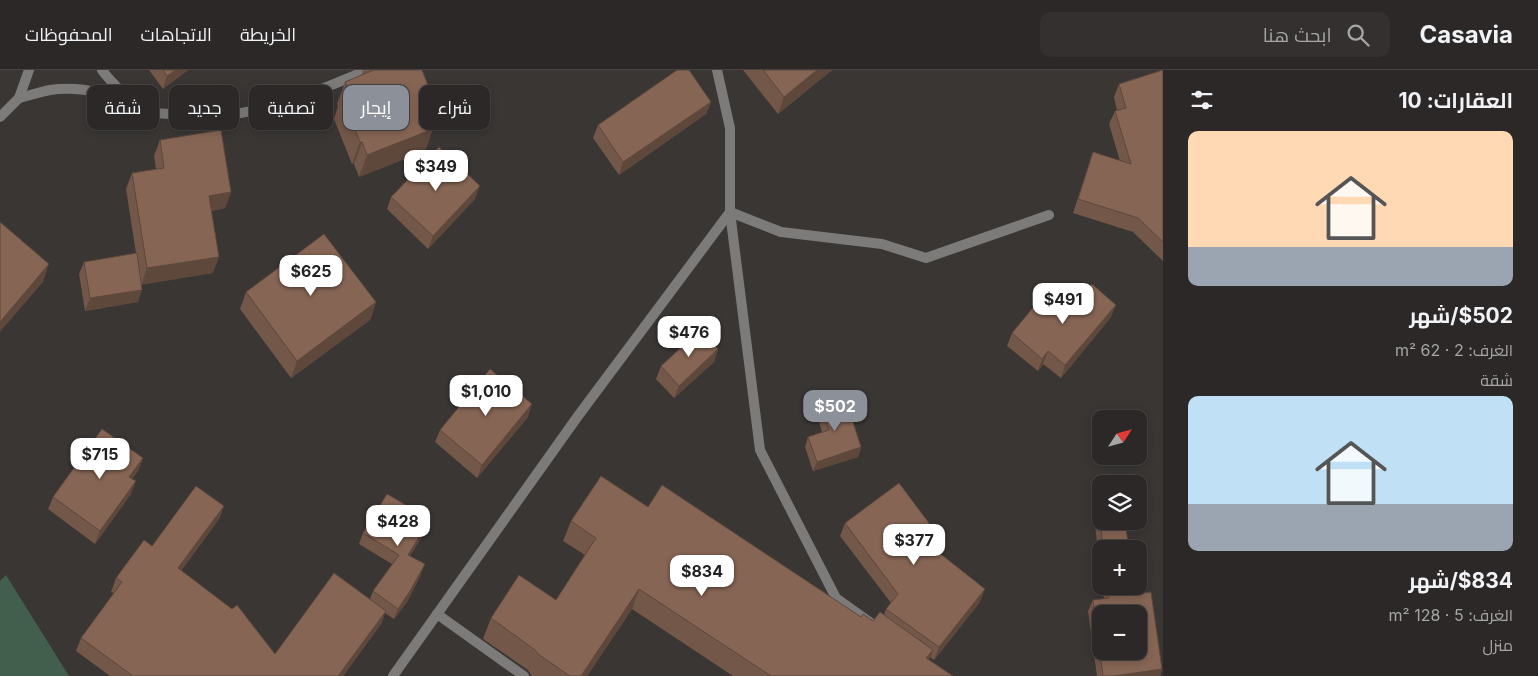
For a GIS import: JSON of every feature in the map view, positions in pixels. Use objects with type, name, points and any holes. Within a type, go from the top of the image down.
[{"type":"street","points":[[0,117],[19,98],[29,70]]},
{"type":"street","points":[[102,70],[115,85]]},
{"type":"street","points":[[159,113],[192,117],[241,114],[289,102],[368,70]]},
{"type":"street","points":[[717,70],[730,128],[730,212],[760,450],[836,598],[883,631]]},
{"type":"street","points":[[19,98],[50,90],[87,90]]},
{"type":"street","points":[[730,212],[781,232],[882,244],[926,258],[1049,215]]},
{"type":"street","points":[[393,676],[578,416],[730,212]]},
{"type":"street","points":[[437,614],[524,676]]},
{"type":"green space","points":[[6,575],[69,676],[0,676],[0,581]]},
{"type":"building","points":[[163,70],[176,70],[167,76]]},
{"type":"building","points":[[374,70],[422,70],[428,85],[419,85],[419,130],[430,130],[367,155],[355,130],[409,130],[409,85],[346,85],[345,82]]},
{"type":"building","points":[[677,70],[689,70],[711,102],[623,162],[598,125]]},
{"type":"building","points":[[763,70],[817,70],[784,97]]},
{"type":"building","points":[[1163,70],[1163,242],[1138,218],[1078,199],[1093,152],[1131,164],[1115,111],[1126,108],[1119,84]]},
{"type":"building","points":[[221,130],[231,192],[209,196],[219,257],[147,268],[132,173],[164,168],[160,140]]},
{"type":"building","points":[[439,147],[480,186],[433,236],[391,197]]},
{"type":"building","points":[[0,222],[49,264],[0,322]]},
{"type":"building","points":[[324,234],[376,302],[297,361],[246,292]]},
{"type":"building","points":[[137,253],[142,290],[90,298],[84,262]]},
{"type":"building","points":[[1092,284],[1116,305],[1065,365],[1048,351],[1042,359],[1012,333],[1045,293],[1069,313]]},
{"type":"building","points":[[700,330],[718,349],[679,386],[661,366]]},
{"type":"building","points":[[490,369],[532,404],[482,465],[440,430]]},
{"type":"building","points":[[845,397],[861,447],[817,462],[808,437],[829,430],[820,405]]},
{"type":"building","points":[[102,429],[143,458],[129,477],[136,481],[100,531],[53,497]]},
{"type":"building","points":[[601,476],[648,507],[662,485],[861,617],[863,614],[873,621],[880,612],[933,650],[926,658],[953,676],[771,676],[639,589],[581,676],[570,676],[491,618],[519,575],[556,600],[596,538],[571,521]]},
{"type":"building","points":[[899,483],[935,531],[923,540],[985,589],[939,647],[886,609],[898,594],[845,523]]},
{"type":"building","points":[[196,486],[224,506],[178,568],[232,609],[237,605],[275,654],[334,573],[386,611],[338,676],[133,676],[81,638],[122,582],[116,578],[144,540],[152,546]]},
{"type":"building","points":[[387,494],[430,519],[408,555],[425,564],[398,609],[373,591],[399,555],[363,533]]},
{"type":"building","points":[[1101,530],[1126,530],[1128,540],[1102,540]]},
{"type":"building","points":[[1147,592],[1151,592],[1162,669],[1103,676],[1101,660],[1147,660],[1147,605],[1094,605],[1093,600],[1109,598],[1109,595],[1147,595]]}]
